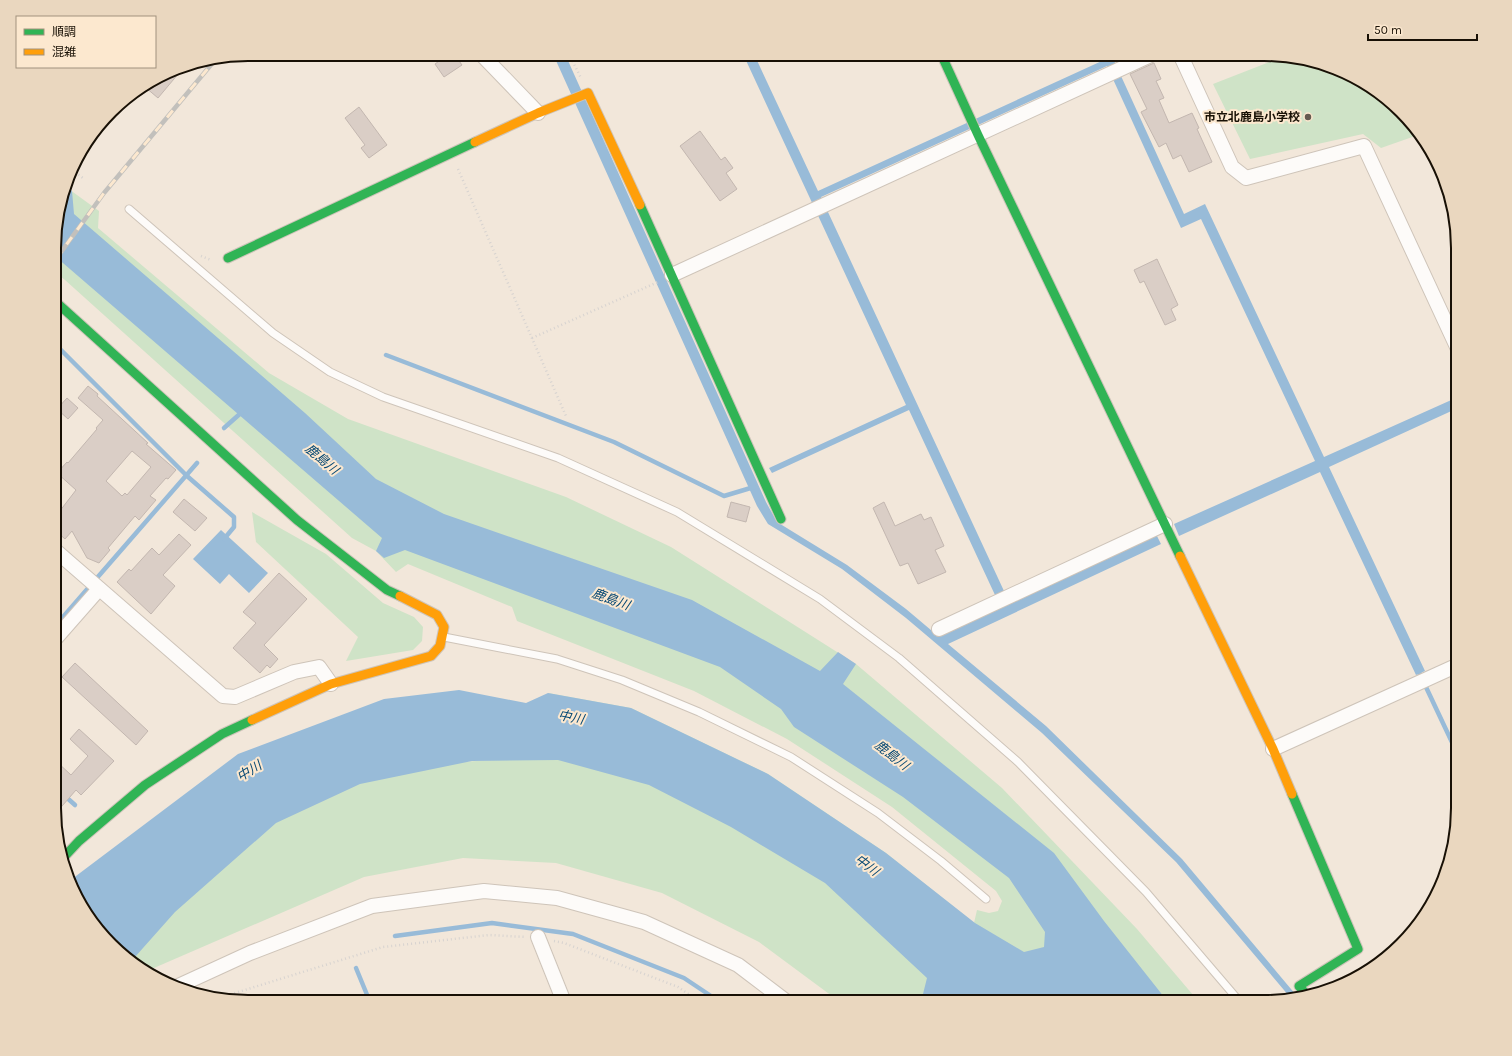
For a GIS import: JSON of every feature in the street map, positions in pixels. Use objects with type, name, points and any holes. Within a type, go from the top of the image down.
[{"type":"street","points":[[488,61],[538,113]]},
{"type":"street","points":[[944,61],[978,135],[1273,749],[1358,949],[1299,986],[1302,991]]},
{"type":"street","points":[[672,275],[1139,61]]},
{"type":"street","points":[[1183,61],[1232,167],[1246,178],[1364,146],[1451,334]]},
{"type":"street","points":[[228,258],[538,113],[588,93],[672,275],[781,519]]},
{"type":"street","points":[[61,307],[297,520],[387,590],[437,615],[444,627],[440,646],[431,656],[331,684],[222,734],[145,785],[79,841],[67,854]]},
{"type":"street","points":[[939,628],[1165,524]]},
{"type":"street","points":[[61,555],[224,696],[235,697],[294,672],[319,667],[331,684]]},
{"type":"street","points":[[61,632],[99,588]]},
{"type":"street","points":[[1273,749],[1451,668]]},
{"type":"street","points":[[184,984],[250,953],[372,906],[484,891],[557,898],[644,922],[738,965],[778,995]]},
{"type":"street","points":[[538,937],[561,995]]},
{"type":"lane","points":[[129,209],[273,333],[330,372],[383,397],[558,458],[677,512],[820,599],[899,658],[1018,762],[1146,892],[1234,995]]},
{"type":"lane","points":[[442,637],[557,659],[622,680],[699,712],[791,757],[878,813],[941,861],[986,899]]},
{"type":"path","points":[[572,61],[588,93]]},
{"type":"path","points":[[451,154],[566,416]]},
{"type":"path","points":[[76,173],[83,178]]},
{"type":"path","points":[[532,338],[653,284]]},
{"type":"path","points":[[231,994],[383,947],[490,935],[538,937],[564,943],[678,987],[690,995]]},
{"type":"green space","name":"市立北鹿島小学校","points":[[1272,61],[1313,67],[1347,80],[1368,92],[1387,107],[1414,136],[1381,148],[1363,134],[1250,159],[1213,84]]},
{"type":"green space","points":[[70,190],[99,211],[98,228],[269,373],[348,419],[566,497],[671,547],[856,664],[1002,788],[1137,929],[1193,995],[1148,995],[840,706],[366,486],[64,219]]},
{"type":"green space","points":[[61,245],[388,525],[717,649],[1036,881],[1119,995],[1040,995],[548,693],[631,708],[768,774],[886,853],[974,923],[977,910],[989,913],[998,911],[1002,901],[996,891],[892,807],[787,739],[694,691],[517,621],[512,607],[408,564],[396,572],[376,551],[352,538],[61,277]]},
{"type":"green space","points":[[252,512],[326,554],[383,603],[414,617],[423,627],[422,641],[413,650],[346,661],[358,637],[256,542]]},
{"type":"green space","points":[[655,750],[995,995],[831,995],[759,942],[662,893],[556,863],[463,858],[364,877],[152,969],[125,949],[107,931],[92,912],[90,908],[149,851],[296,772]]},
{"type":"water","points":[[556,61],[568,61],[766,502],[777,522],[847,565],[906,609],[938,636],[1156,534],[1161,544],[948,644],[1046,726],[1182,859],[1294,992],[1287,993],[1176,862],[1042,733],[906,618],[842,569],[768,524],[757,506]]},
{"type":"water","points":[[746,61],[757,61],[818,191],[1102,61],[1114,61],[1184,214],[1205,204],[1324,457],[1451,400],[1451,411],[1329,467],[1425,671],[1416,675],[1320,472],[1179,536],[1174,524],[1315,461],[1201,219],[1181,228],[1107,66],[821,197],[1004,591],[995,595],[909,410],[772,473],[769,468],[906,405]]},
{"type":"water","points":[[70,190],[72,191],[74,214],[305,413],[376,479],[444,514],[692,600],[820,671],[838,652],[856,664],[843,684],[1054,853],[1104,921],[1162,995],[923,995],[927,978],[825,883],[731,827],[649,785],[558,760],[472,761],[360,784],[276,823],[175,912],[135,957],[107,931],[92,912],[74,877],[238,754],[384,699],[459,690],[526,703],[548,693],[631,708],[768,774],[886,853],[975,923],[1024,952],[1044,947],[1045,932],[1009,878],[903,797],[794,727],[781,709],[720,667],[405,550],[384,558],[376,551],[382,538],[61,261],[61,236],[67,199]]},
{"type":"water","points":[[221,530],[268,573],[249,593],[229,574],[220,584],[193,559]]},
{"type":"building","points":[[439,61],[459,61],[462,65],[444,77],[435,64]]},
{"type":"building","points":[[1154,63],[1161,79],[1156,81],[1164,98],[1159,100],[1169,123],[1192,113],[1199,128],[1197,129],[1212,162],[1189,172],[1181,155],[1173,159],[1166,143],[1159,147],[1141,112],[1147,109],[1130,74]]},
{"type":"building","points":[[178,74],[158,98],[148,90]]},
{"type":"building","points":[[359,107],[387,145],[369,158],[361,148],[365,145],[345,118]]},
{"type":"building","points":[[700,131],[721,160],[725,157],[733,168],[726,173],[737,189],[720,201],[680,146]]},
{"type":"building","points":[[1157,259],[1178,305],[1171,309],[1176,320],[1165,325],[1144,281],[1140,283],[1134,270]]},
{"type":"building","points":[[88,386],[148,443],[146,444],[176,470],[168,479],[166,478],[150,496],[156,500],[139,520],[135,516],[108,548],[110,550],[99,563],[87,558],[72,531],[65,539],[61,535],[61,510],[76,490],[61,477],[61,469],[67,462],[68,463],[103,420],[78,398]],"holes":[[[132,451],[151,467],[127,495],[125,493],[122,496],[106,481]]]},
{"type":"building","points":[[67,398],[78,408],[68,419],[61,413],[61,405]]},
{"type":"building","points":[[184,499],[207,518],[195,531],[173,512]]},
{"type":"building","points":[[731,502],[750,507],[746,522],[727,517]]},
{"type":"building","points":[[884,502],[895,526],[921,514],[924,520],[931,517],[944,546],[935,550],[946,572],[918,584],[908,563],[900,566],[873,508]]},
{"type":"building","points":[[179,534],[191,545],[163,575],[175,586],[151,614],[117,582],[129,569],[131,571],[152,548],[159,555]]},
{"type":"building","points":[[279,573],[307,599],[264,645],[278,659],[270,668],[267,665],[260,673],[233,648],[256,623],[243,612]]},
{"type":"building","points":[[75,663],[148,731],[136,745],[62,677]]},
{"type":"building","points":[[79,729],[114,761],[81,795],[76,790],[61,807],[61,766],[71,775],[88,756],[70,739]]},
{"type":"waterway","points":[[61,350],[187,476],[234,517],[234,527],[224,539]]},
{"type":"waterway","points":[[386,355],[614,442],[724,496],[754,487]]},
{"type":"waterway","points":[[224,428],[242,412]]},
{"type":"waterway","points":[[61,619],[197,463]]},
{"type":"waterway","points":[[1417,668],[1451,740]]},
{"type":"waterway","points":[[61,792],[75,805]]},
{"type":"waterway","points":[[395,936],[492,923],[573,934],[684,978],[710,995]]},
{"type":"waterway","points":[[356,968],[367,995]]},
{"type":"railway","points":[[61,252],[104,193],[211,65]]},
{"type":"traffic: fast","points":[[944,61],[978,135],[1180,556]]},
{"type":"traffic: fast","points":[[228,258],[475,142]]},
{"type":"traffic: fast","points":[[640,205],[781,519]]},
{"type":"traffic: fast","points":[[61,307],[297,520],[387,590],[400,596]]},
{"type":"traffic: fast","points":[[67,854],[79,841],[145,785],[222,734],[252,720]]},
{"type":"traffic: fast","points":[[1292,794],[1358,949],[1299,986],[1303,991]]},
{"type":"traffic: slow","points":[[475,142],[538,113],[588,93],[640,205]]},
{"type":"traffic: slow","points":[[1180,556],[1273,749],[1292,794]]},
{"type":"traffic: slow","points":[[252,720],[331,684],[431,656],[440,646],[444,627],[437,615],[400,596]]},
{"type":"place","name":"市立北鹿島小学校","points":[[1308,117]]},
{"type":"water label","name":"鹿島川","points":[[322,459]]},
{"type":"water label","name":"鹿島川","points":[[611,599]]},
{"type":"water label","name":"中川","points":[[571,717]]},
{"type":"water label","name":"鹿島川","points":[[892,755]]},
{"type":"water label","name":"中川","points":[[249,771]]},
{"type":"water label","name":"中川","points":[[867,865]]}]
